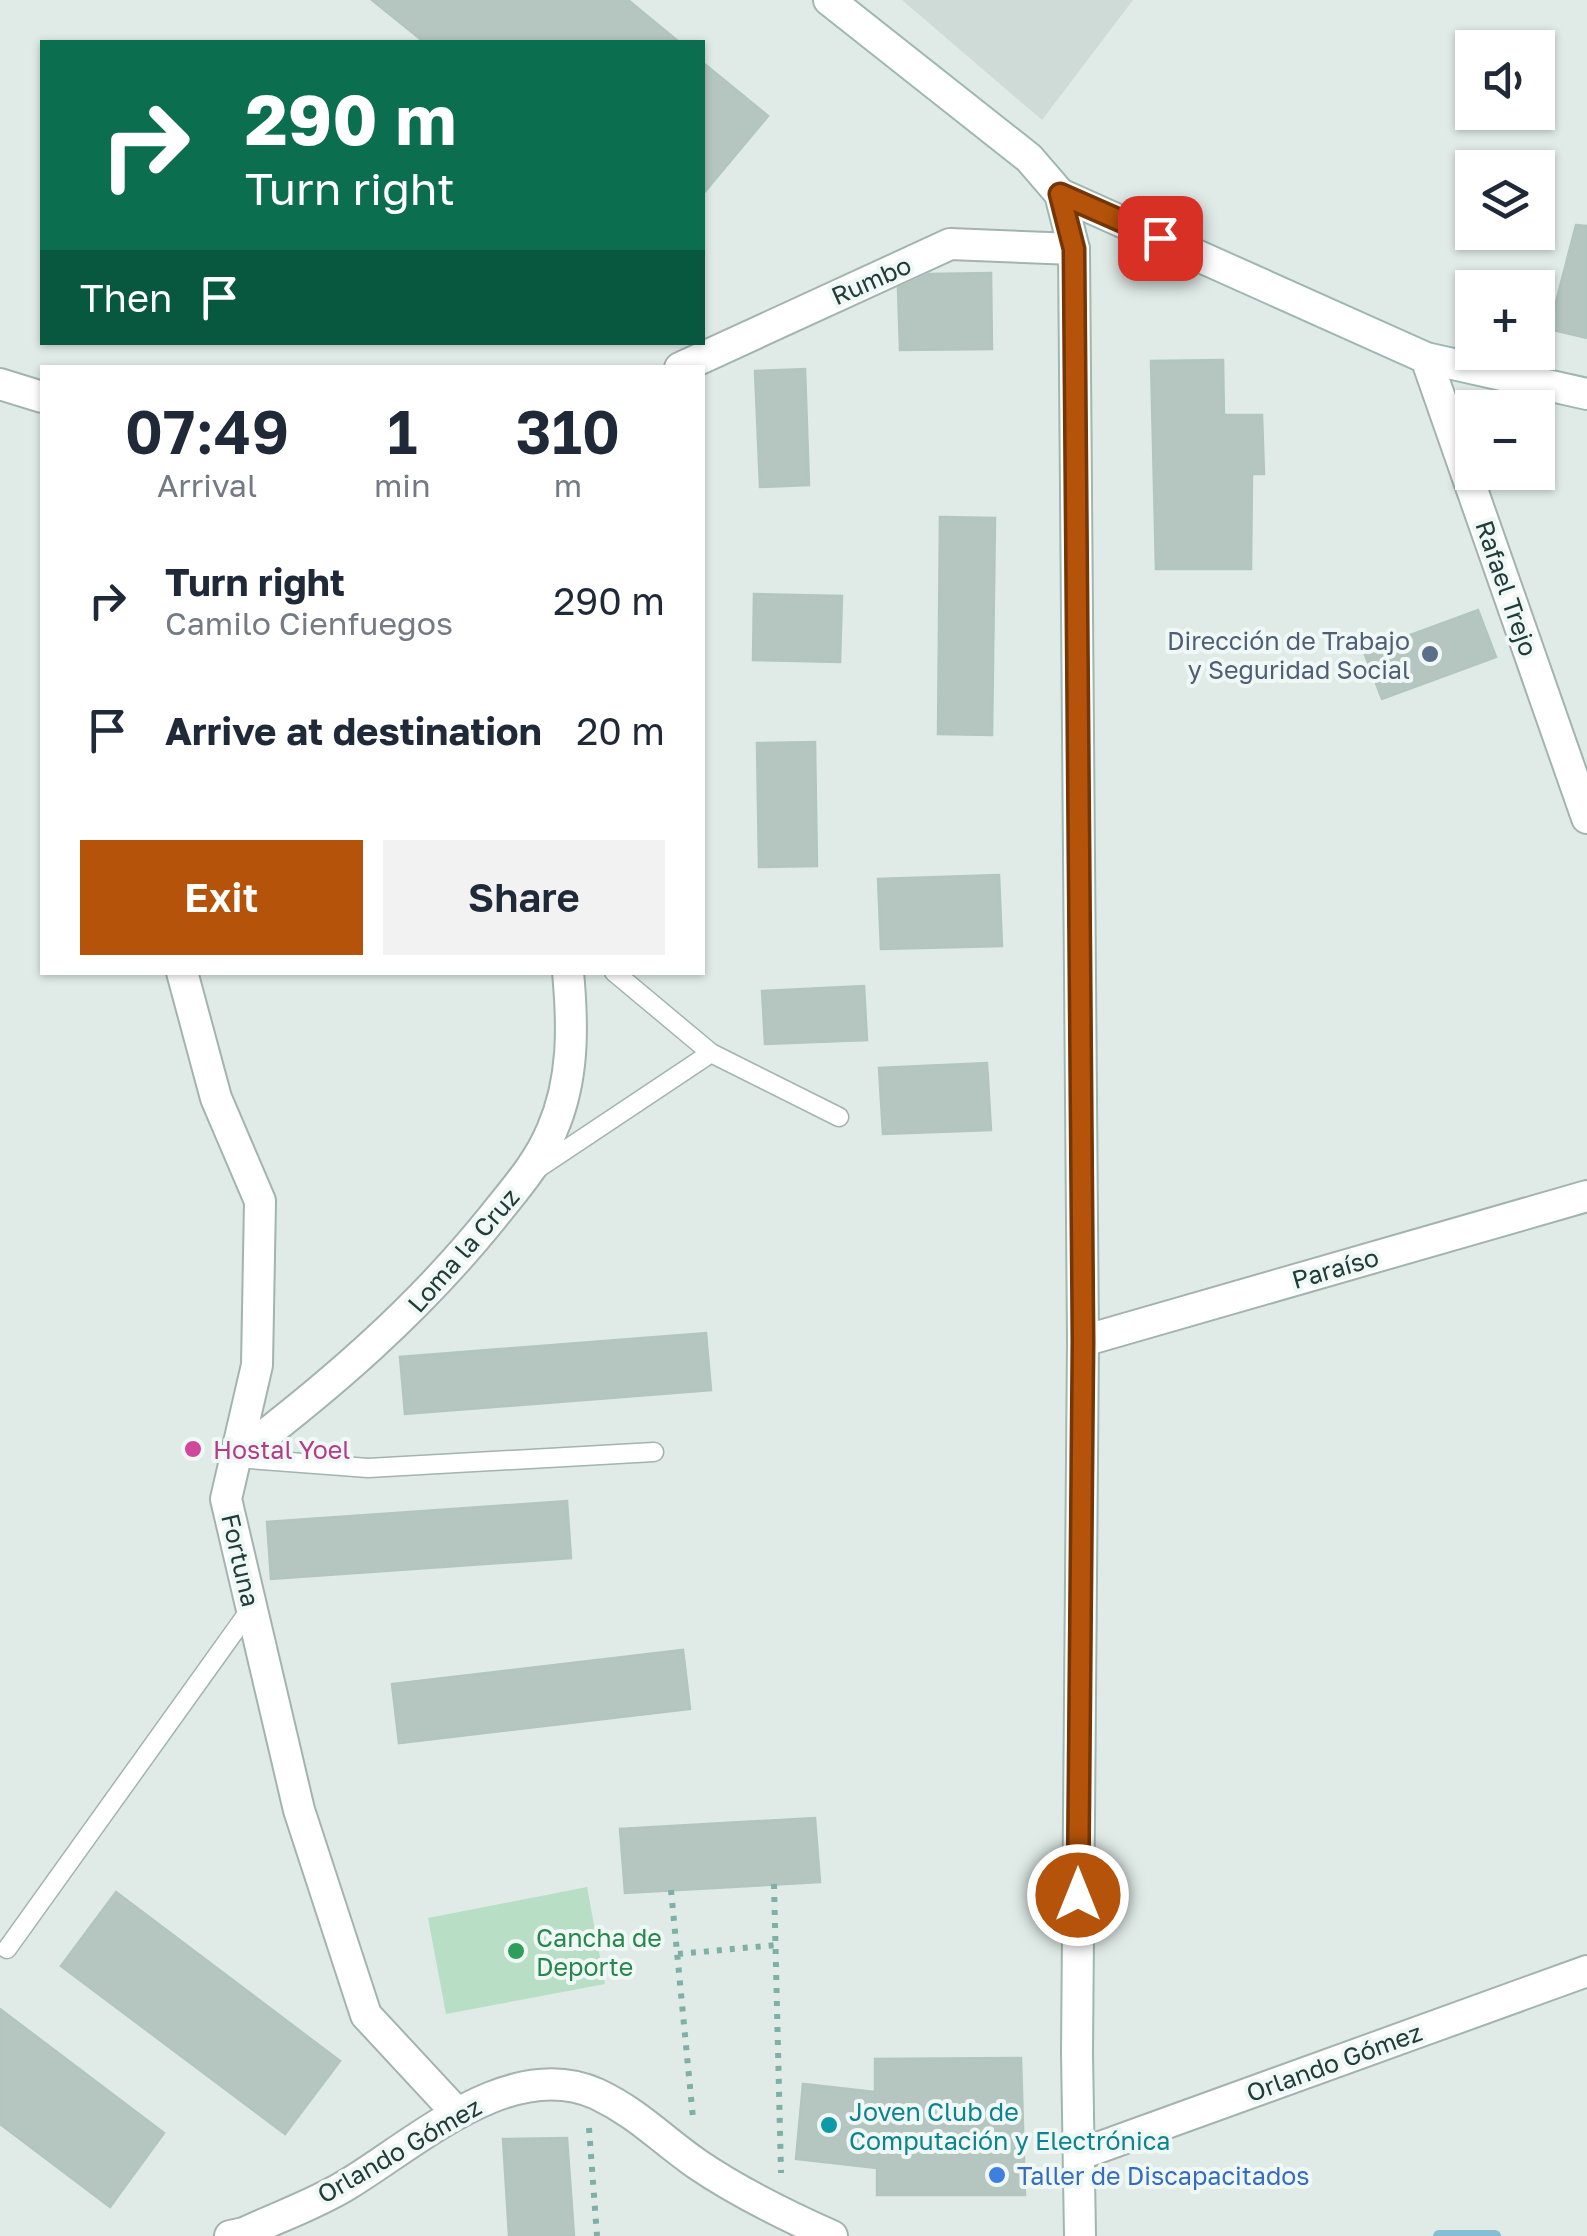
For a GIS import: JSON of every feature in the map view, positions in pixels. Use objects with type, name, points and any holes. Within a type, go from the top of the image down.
[{"type":"street","points":[[829,0],[1029,158],[1060,194],[1426,358],[1587,394]]},
{"type":"street","points":[[1060,194],[1074,249],[1083,1341],[1077,2053],[1080,2236]]},
{"type":"street","name":"Rumbo","points":[[687,365],[950,244],[1074,249]]},
{"type":"street","name":"Rafael Trejo","points":[[1426,358],[1587,818]]},
{"type":"street","points":[[0,384],[40,396]]},
{"type":"street","name":"Fortuna","points":[[183,975],[216,1098],[260,1202],[257,1365],[226,1499],[298,1810],[366,2015],[457,2113]]},
{"type":"street","name":"Loma la Cruz","points":[[236,1458],[394,1329],[459,1260],[528,1175],[552,1130],[567,1083],[573,1024],[568,975]]},
{"type":"street","name":"Paraíso","points":[[1083,1341],[1587,1196]]},
{"type":"street","name":"Orlando Gómez","points":[[1081,2154],[1587,1970]]},
{"type":"street","name":"Orlando Gómez","points":[[230,2236],[345,2186],[457,2113],[497,2094],[549,2084],[593,2092],[648,2122],[697,2164],[832,2236]]},
{"type":"lane","points":[[618,975],[711,1053],[839,1117]]},
{"type":"lane","points":[[528,1175],[711,1053]]},
{"type":"lane","points":[[236,1458],[368,1468],[654,1452]]},
{"type":"lane","points":[[7,1949],[252,1606]]},
{"type":"path","points":[[774,1884],[782,2211]]},
{"type":"path","points":[[671,1890],[697,2164]]},
{"type":"path","points":[[678,1954],[776,1945]]},
{"type":"path","points":[[593,2092],[588,2112],[597,2236]]},
{"type":"shaded area","points":[[902,0],[1133,0],[1042,120]]},
{"type":"green space","name":"Cancha de Deporte","points":[[587,1887],[605,1984],[446,2014],[428,1918]]},
{"type":"building","points":[[372,0],[628,0],[677,40],[422,40]]},
{"type":"building","points":[[705,64],[768,116],[705,191]]},
{"type":"building","points":[[1576,225],[1587,226],[1587,338],[1555,330],[1555,306]]},
{"type":"building","points":[[991,273],[992,349],[900,350],[898,288],[929,274]]},
{"type":"building","points":[[1223,360],[1224,415],[1262,415],[1264,474],[1252,474],[1251,569],[1156,569],[1151,361]]},
{"type":"building","points":[[805,369],[809,485],[760,487],[755,371]]},
{"type":"building","points":[[940,517],[995,518],[992,735],[938,734]]},
{"type":"building","points":[[754,594],[842,596],[840,662],[753,660]]},
{"type":"building","name":"Dirección de Trabajo y Seguridad Social","points":[[1478,610],[1496,657],[1382,699],[1364,652]]},
{"type":"building","points":[[815,742],[817,866],[759,867],[757,743]]},
{"type":"building","points":[[999,875],[1002,946],[881,949],[878,879]]},
{"type":"building","points":[[864,986],[867,1040],[765,1044],[762,991]]},
{"type":"building","points":[[987,1063],[991,1130],[883,1134],[879,1068]]},
{"type":"building","points":[[706,1333],[711,1390],[405,1414],[400,1357]]},
{"type":"building","points":[[567,1501],[571,1558],[271,1579],[267,1522]]},
{"type":"building","points":[[683,1650],[690,1709],[399,1743],[392,1684]]},
{"type":"building","points":[[815,1818],[820,1882],[625,1893],[620,1829]]},
{"type":"building","points":[[116,1892],[340,2061],[285,2134],[61,1966]]},
{"type":"building","points":[[0,2009],[164,2133],[110,2207],[0,2124]]},
{"type":"building","points":[[1021,2058],[1025,2195],[877,2195],[877,2168],[796,2159],[803,2084],[875,2092],[875,2059]]},
{"type":"building","points":[[567,2138],[574,2236],[509,2236],[503,2139]]},
{"type":"waterway","points":[[1439,2236],[1495,2236]]},
{"type":"place","name":"Dirección de Trabajo y Seguridad Social","points":[[1430,654]]},
{"type":"place","name":"Hostal Yoel","points":[[193,1449]]},
{"type":"place","name":"Cancha de Deporte","points":[[516,1951]]},
{"type":"place","name":"Joven Club de Computación y Electrónica","points":[[829,2125]]},
{"type":"place","name":"Taller de Discapacitados","points":[[997,2175]]},
{"type":"route","points":[[1078,1895],[1083,1341],[1074,249],[1060,194],[1160,238]]}]
